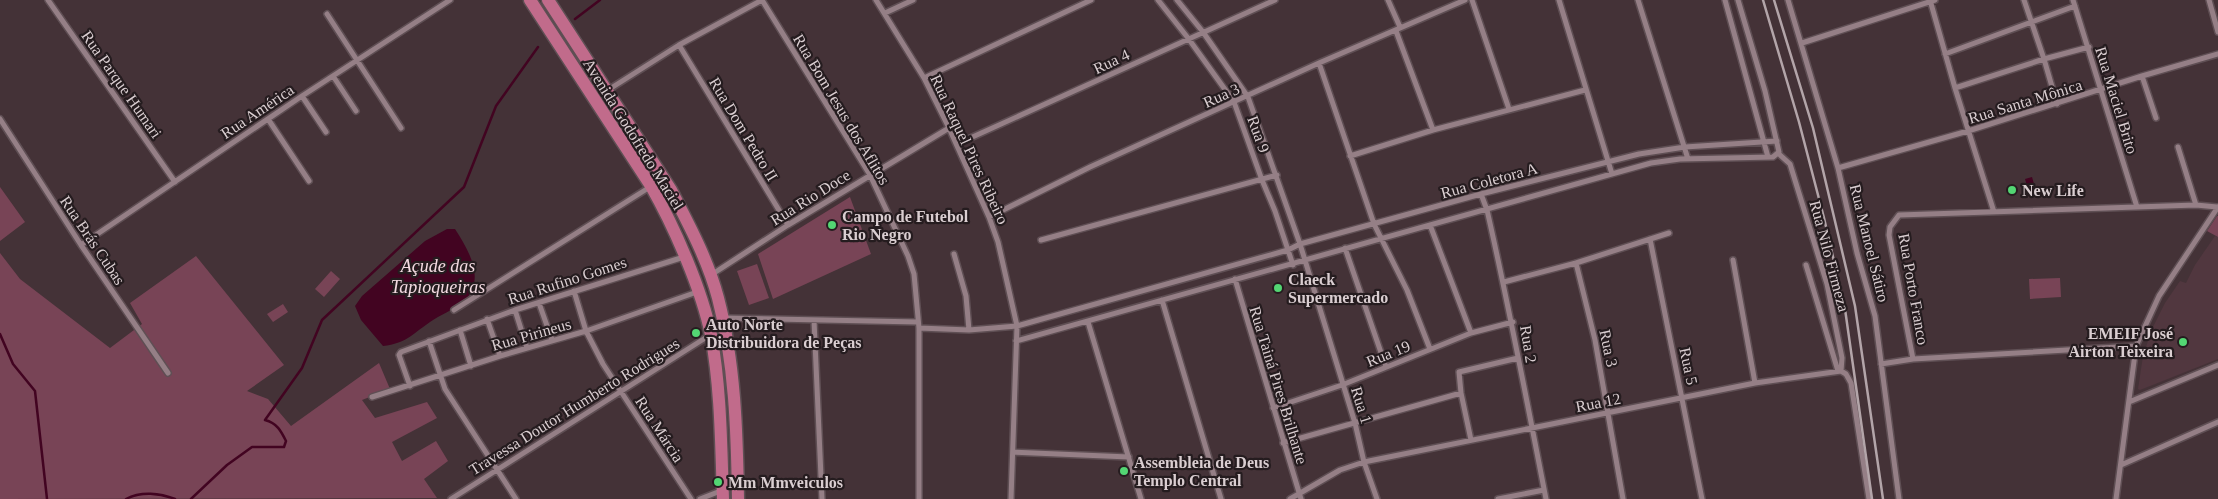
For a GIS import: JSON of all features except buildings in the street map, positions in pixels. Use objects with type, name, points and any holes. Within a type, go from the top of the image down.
[{"type":"main road","name":"Avenida Godofredo Maciel","points":[[530,0],[651,186],[684,256],[710,334],[722,424],[723,494]]},
{"type":"main road","name":"Avenida Godofredo Maciel","points":[[548,0],[671,190],[687,221],[710,275],[722,318],[732,384],[737,444],[738,499]]},
{"type":"street","name":"Rua Parque Humari","points":[[48,0],[174,182]]},
{"type":"street","name":"Rua América","points":[[80,245],[302,96],[450,0]]},
{"type":"street","points":[[607,90],[679,45],[762,0]]},
{"type":"street","name":"Rua Bom Jesus dos Aflitos","points":[[762,0],[870,175],[908,256],[914,274],[919,328],[919,499]]},
{"type":"street","name":"Rua Raquel Pires Ribeiro","points":[[876,0],[924,78],[950,128],[989,217],[1010,292],[1017,326],[1011,499]]},
{"type":"street","points":[[884,13],[913,0]]},
{"type":"street","points":[[924,78],[1092,0]]},
{"type":"street","name":"Rua 9","points":[[1158,0],[1234,102],[1293,265]]},
{"type":"street","name":"Rua 9","points":[[1177,0],[1203,32],[1248,97],[1277,175],[1305,262]]},
{"type":"street","name":"Rua 4","points":[[957,144],[1188,38],[1276,0]]},
{"type":"street","points":[[1388,0],[1433,130]]},
{"type":"street","name":"Rua 3","points":[[989,217],[1090,167],[1248,97],[1319,63],[1465,0]]},
{"type":"street","points":[[1472,0],[1509,109]]},
{"type":"street","points":[[1558,0],[1612,174]]},
{"type":"street","points":[[1638,0],[1688,159]]},
{"type":"street","points":[[1725,0],[1765,140],[1768,157]]},
{"type":"street","points":[[1738,0],[1765,90],[1777,141],[1778,155]]},
{"type":"street","name":"Rua Manoel Sátiro","points":[[1788,0],[1838,168],[1857,253],[1875,316],[1899,499]]},
{"type":"street","points":[[2024,0],[2057,104]]},
{"type":"street","name":"Rua Maciel Brito","points":[[2073,0],[2137,207]]},
{"type":"street","points":[[2209,0],[2218,32]]},
{"type":"street","points":[[1802,44],[1932,1],[1954,88],[1994,212]]},
{"type":"street","points":[[1946,54],[2075,6]]},
{"type":"street","points":[[327,14],[401,128]]},
{"type":"street","name":"Rua Dom Pedro II","points":[[679,45],[788,225]]},
{"type":"street","points":[[1954,88],[2044,59],[2089,47]]},
{"type":"street","name":"Rua Santa Mônica","points":[[1838,168],[1968,132],[2142,76],[2218,54]]},
{"type":"street","points":[[1319,63],[1374,224],[1408,290],[1430,349]]},
{"type":"street","points":[[333,76],[356,111]]},
{"type":"street","points":[[2142,76],[2156,118]]},
{"type":"street","points":[[1350,156],[1433,130],[1585,90]]},
{"type":"street","points":[[302,96],[326,132]]},
{"type":"street","name":"Rua Brás Cubas","points":[[0,118],[80,245],[168,373]]},
{"type":"street","points":[[268,119],[309,181]]},
{"type":"street","name":"Rua Rio Doce","points":[[710,275],[788,225],[950,128]]},
{"type":"street","name":"Rua Coletora A","points":[[919,328],[968,330],[1017,326],[1288,250],[1300,244],[1608,160],[1685,147],[1765,140],[1777,141]]},
{"type":"street","points":[[2178,147],[2196,205]]},
{"type":"street","name":"Rua Coletora A","points":[[1016,341],[1088,322],[1218,283],[1305,262],[1382,237],[1651,164],[1688,159],[1768,157],[1778,155]]},
{"type":"street","name":"Rua Nilo Firmeza","points":[[1778,155],[1790,164],[1827,284],[1842,358],[1839,371],[1846,374],[1852,383],[1869,499]]},
{"type":"street","points":[[1041,240],[1277,175]]},
{"type":"street","points":[[454,310],[651,186]]},
{"type":"street","name":"Rua 2","points":[[1481,194],[1487,210],[1513,322],[1518,358],[1546,499]]},
{"type":"street","name":"Rua Porto Franco","points":[[1913,359],[1889,235],[1894,220],[1899,215],[2196,205],[2217,207]]},
{"type":"street","points":[[2116,499],[2136,346],[2159,296],[2217,207]]},
{"type":"street","points":[[1430,225],[1471,333]]},
{"type":"street","points":[[1504,282],[1576,263],[1669,233]]},
{"type":"street","name":"Rua 5","points":[[1650,239],[1702,499]]},
{"type":"street","points":[[1345,248],[1386,367]]},
{"type":"street","points":[[954,254],[966,296],[968,330]]},
{"type":"street","name":"Rua Rufino Gomes","points":[[410,386],[399,355],[401,352],[487,319],[684,256]]},
{"type":"street","points":[[1733,260],[1755,382]]},
{"type":"street","name":"Rua 1","points":[[1305,262],[1355,423],[1364,462],[1377,499]]},
{"type":"street","name":"Rua 3","points":[[1576,263],[1609,413],[1623,499]]},
{"type":"street","points":[[1806,265],[1839,371]]},
{"type":"street","points":[[1213,271],[1218,283]]},
{"type":"street","name":"Rua Tainá Pires Brilhante","points":[[1235,279],[1300,497]]},
{"type":"street","name":"Rua Márcia","points":[[574,291],[586,331],[603,364],[690,499]]},
{"type":"street","name":"Rua Pirineus","points":[[372,397],[586,331],[697,292]]},
{"type":"street","points":[[1162,300],[1221,499]]},
{"type":"street","points":[[539,303],[552,340]]},
{"type":"street","points":[[515,310],[527,348]]},
{"type":"street","points":[[722,318],[918,322]]},
{"type":"street","points":[[487,319],[500,356]]},
{"type":"street","points":[[814,320],[820,420],[822,499]]},
{"type":"street","points":[[1088,322],[1141,499]]},
{"type":"street","name":"Rua 19","points":[[1273,408],[1342,385],[1471,333],[1513,322]]},
{"type":"street","points":[[460,330],[471,366]]},
{"type":"street","name":"Travessa Doutor Humberto Rodrigues","points":[[450,499],[710,334]]},
{"type":"street","points":[[429,341],[445,389],[499,469],[516,499]]},
{"type":"street","points":[[1881,364],[1913,359],[2136,346]]},
{"type":"street","points":[[1471,440],[1461,392],[1460,372],[1518,358]]},
{"type":"street","points":[[2128,402],[2218,366]]},
{"type":"street","name":"Rua 12","points":[[1290,499],[1300,497],[1340,470],[1364,462],[1755,382],[1839,371]]},
{"type":"street","points":[[1283,443],[1461,392]]},
{"type":"street","points":[[2121,465],[2218,422]]},
{"type":"street","points":[[1012,452],[1129,457]]},
{"type":"street","points":[[1498,499],[1544,490]]},
{"type":"street","points":[[700,499],[723,494]]},
{"type":"shaded area","points":[[0,187],[25,222],[0,241]]},
{"type":"shaded area","name":"Campo de Futebol Rio Negro","points":[[850,197],[871,254],[773,299],[758,254]]},
{"type":"shaded area","points":[[2218,216],[2218,237],[2207,231]]},
{"type":"shaded area","name":"EMEIF José Airton Teixeira","points":[[2215,236],[2218,237],[2218,359],[2140,390],[2138,389],[2143,356],[2152,329],[2165,303],[2180,281],[2186,283],[2195,265]]},
{"type":"shaded area","points":[[0,253],[20,279],[110,348],[142,324],[130,303],[196,256],[284,365],[247,391],[268,399],[291,426],[379,363],[390,389],[362,400],[375,418],[427,402],[437,418],[392,442],[402,461],[436,441],[448,461],[424,479],[437,498],[0,499]]},
{"type":"shaded area","points":[[757,264],[769,298],[749,305],[737,271]]},
{"type":"shaded area","points":[[331,271],[340,279],[324,297],[315,289]]},
{"type":"shaded area","points":[[2060,278],[2061,297],[2030,299],[2029,279]]},
{"type":"shaded area","points":[[283,304],[288,312],[273,322],[267,314]]},
{"type":"water","points":[[2032,177],[2036,191],[2029,193],[2025,179]]},
{"type":"water","name":"Açude das Tapioqueiras","points":[[447,229],[455,229],[470,256],[475,275],[470,293],[459,305],[434,319],[408,338],[398,343],[383,346],[361,320],[355,306],[362,296],[425,241]]},
{"type":"waterway","points":[[575,19],[600,0]]},
{"type":"waterway","points":[[191,499],[227,465],[252,447],[284,447],[286,441],[276,425],[265,420],[302,368],[322,320],[464,187],[496,106],[538,47]]},
{"type":"waterway","points":[[0,334],[13,364],[35,391],[47,499]]},
{"type":"waterway","points":[[126,499],[132,496],[150,494],[163,495],[175,499]]},
{"type":"railway","points":[[1763,0],[1799,122],[1845,309],[1872,499]]},
{"type":"railway","points":[[1774,0],[1813,128],[1855,306],[1883,499]]},
{"type":"place","name":"New Life","points":[[2012,190]]},
{"type":"place","name":"Campo de Futebol Rio Negro","points":[[832,225]]},
{"type":"place","name":"Claeck Supermercado","points":[[1278,288]]},
{"type":"place","name":"Auto Norte Distribuidora de Peças","points":[[696,333]]},
{"type":"place","name":"EMEIF José Airton Teixeira","points":[[2183,342]]},
{"type":"place","name":"Assembleia de Deus Templo Central","points":[[1124,471]]},
{"type":"place","name":"Mm Mmveiculos","points":[[718,482]]}]
